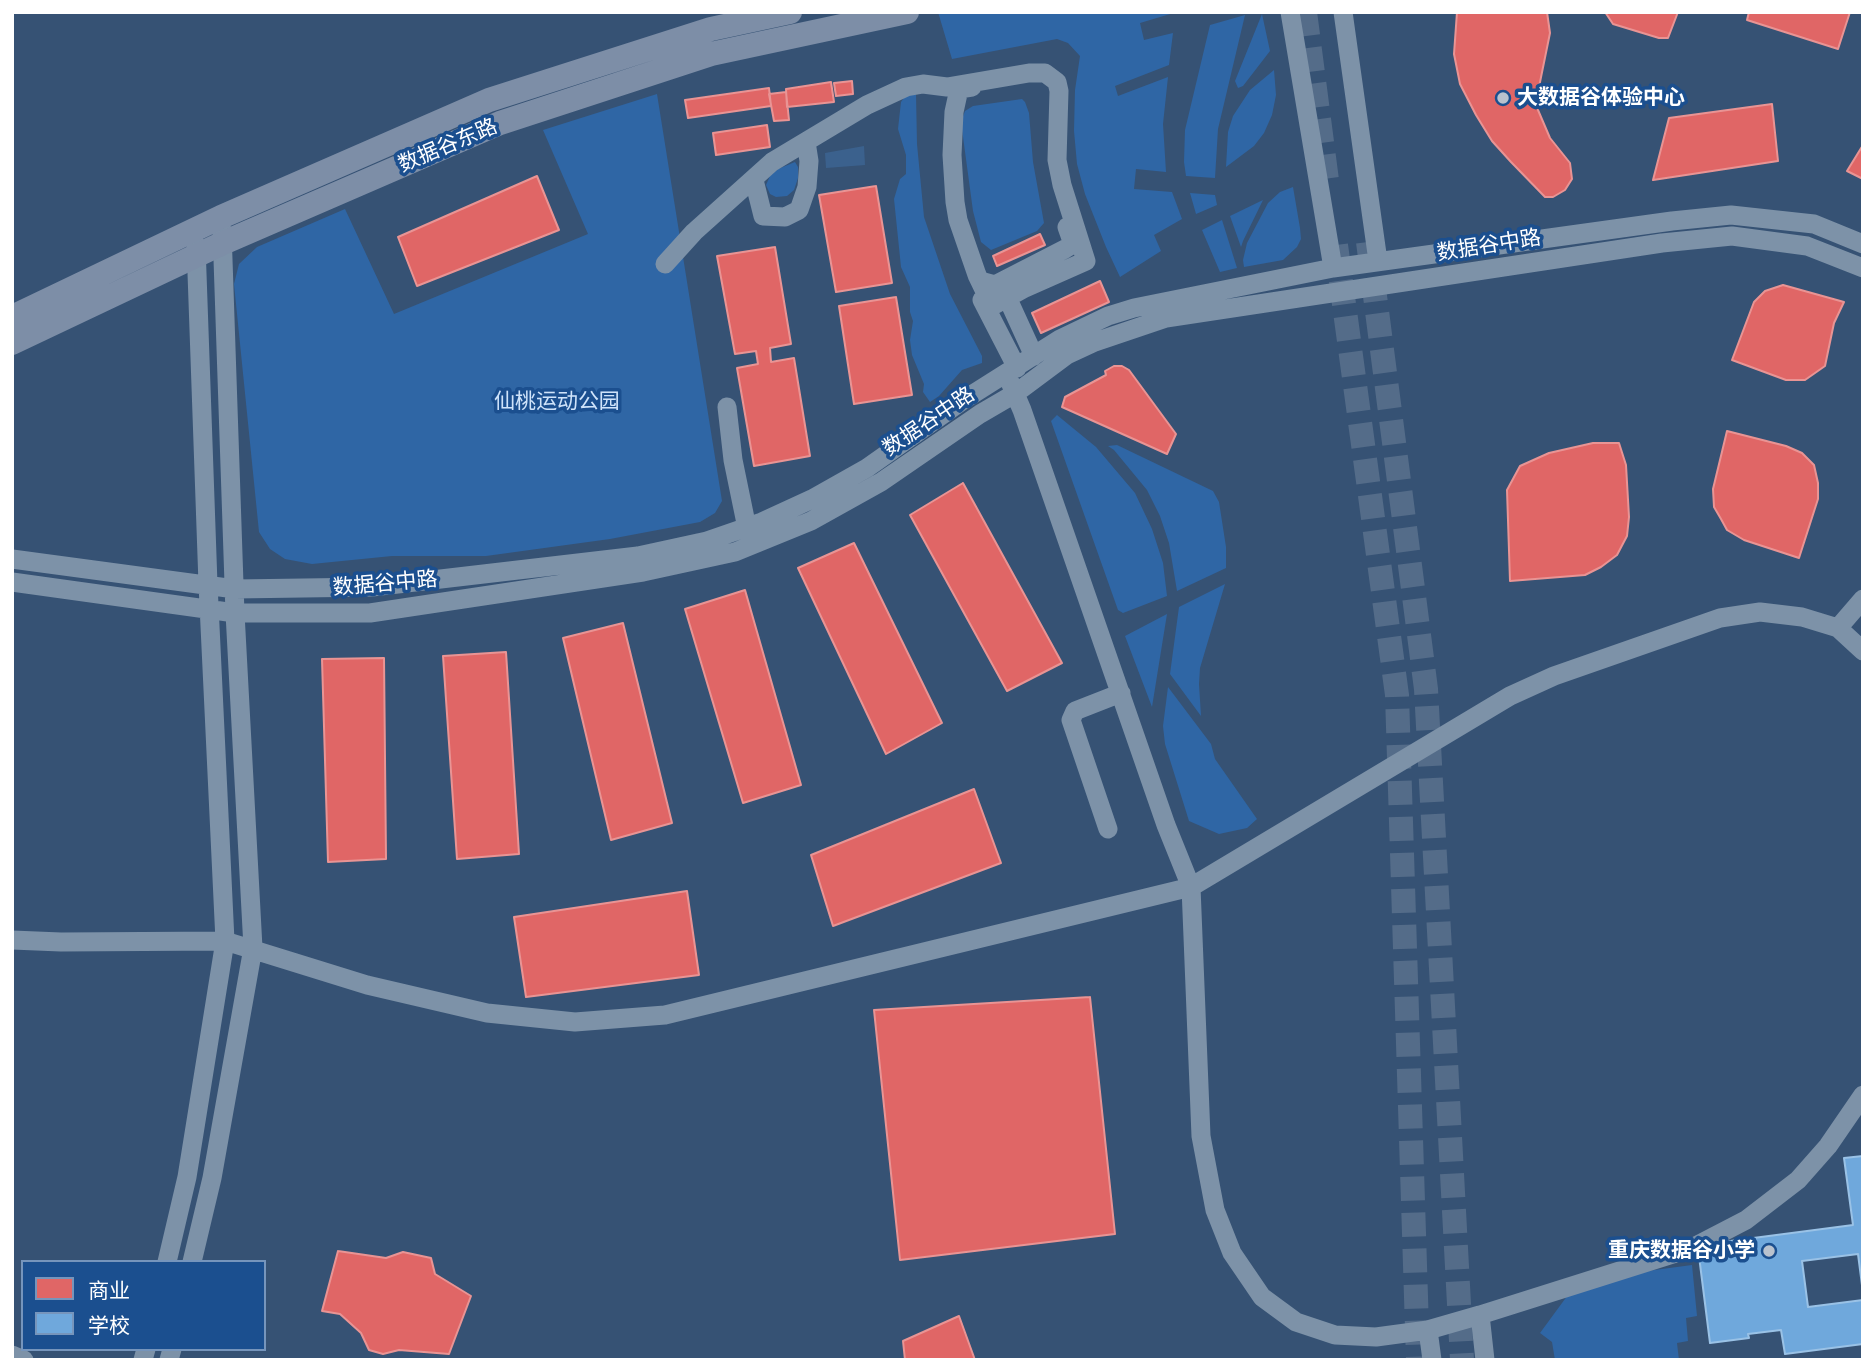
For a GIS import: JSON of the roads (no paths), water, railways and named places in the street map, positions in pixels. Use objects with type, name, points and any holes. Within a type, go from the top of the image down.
[{"type":"main road","name":"数据谷东路","points":[[12,317],[221,217],[489,100],[711,29],[790,12]]},
{"type":"main road","name":"数据谷东路","points":[[12,343],[223,243],[500,123],[711,54],[907,12]]},
{"type":"street","points":[[1290,12],[1333,268]]},
{"type":"street","points":[[1343,12],[1378,261]]},
{"type":"street","points":[[665,264],[694,232],[772,162],[867,105],[906,87],[923,84],[947,88],[1045,73],[1057,82],[1059,91],[1057,160],[1062,186],[1086,261],[990,298]]},
{"type":"street","points":[[990,298],[995,285],[1073,244],[1055,171],[1053,83],[1042,76],[959,89],[953,131],[958,220],[990,298],[1016,393],[1166,825],[1191,887],[1201,1136],[1215,1210],[1232,1253],[1262,1297],[1296,1322],[1335,1335],[1376,1337],[1428,1329],[1480,1315],[1692,1248],[1746,1220],[1798,1180],[1828,1146],[1863,1096]]},
{"type":"street","points":[[947,88],[945,154],[950,205],[961,248],[990,298],[1034,356]]},
{"type":"street","points":[[754,180],[763,216],[785,216],[799,210],[807,187],[809,160],[806,142]]},
{"type":"street","name":"数据谷中路","points":[[12,559],[235,589],[372,587],[638,556],[707,541],[747,528],[811,499],[867,468],[962,401],[1060,339],[1134,307],[1378,261],[1731,215],[1814,224],[1863,244]]},
{"type":"street","points":[[192,1260],[212,1178],[253,948],[235,613],[221,217]]},
{"type":"street","points":[[167,1260],[187,1177],[225,941],[195,230]]},
{"type":"street","name":"数据谷中路","points":[[12,582],[235,613],[370,613],[643,572],[726,555],[842,505],[1016,393],[1067,355],[1095,342],[1166,318],[1662,243],[1732,236],[1807,246],[1863,268]]},
{"type":"street","points":[[727,407],[733,460],[747,528]]},
{"type":"street","points":[[1838,628],[1863,599]]},
{"type":"street","points":[[12,940],[225,941],[367,985],[487,1013],[575,1023],[665,1015],[1191,887],[1510,696],[1555,676],[1720,618],[1760,612],[1802,617],[1838,628],[1863,651]]},
{"type":"street","points":[[1108,829],[1071,720],[1075,711],[1121,693]]},
{"type":"street","points":[[1480,1315],[1485,1360]]},
{"type":"street","points":[[1428,1329],[1432,1360]]},
{"type":"street","points":[[12,1355],[24,1360]]},
{"type":"tunnel","points":[[1305,12],[1328,188]]},
{"type":"tunnel","points":[[1368,242],[1426,689],[1462,1360]]},
{"type":"tunnel","points":[[1336,245],[1397,695],[1418,1360]]},
{"type":"place","name":"大数据谷体验中心","points":[[1503,98]]},
{"type":"place","name":"重庆数据谷小学","points":[[1769,1251]]},
{"type":"park label","name":"仙桃运动公园","points":[[557,402]]}]
